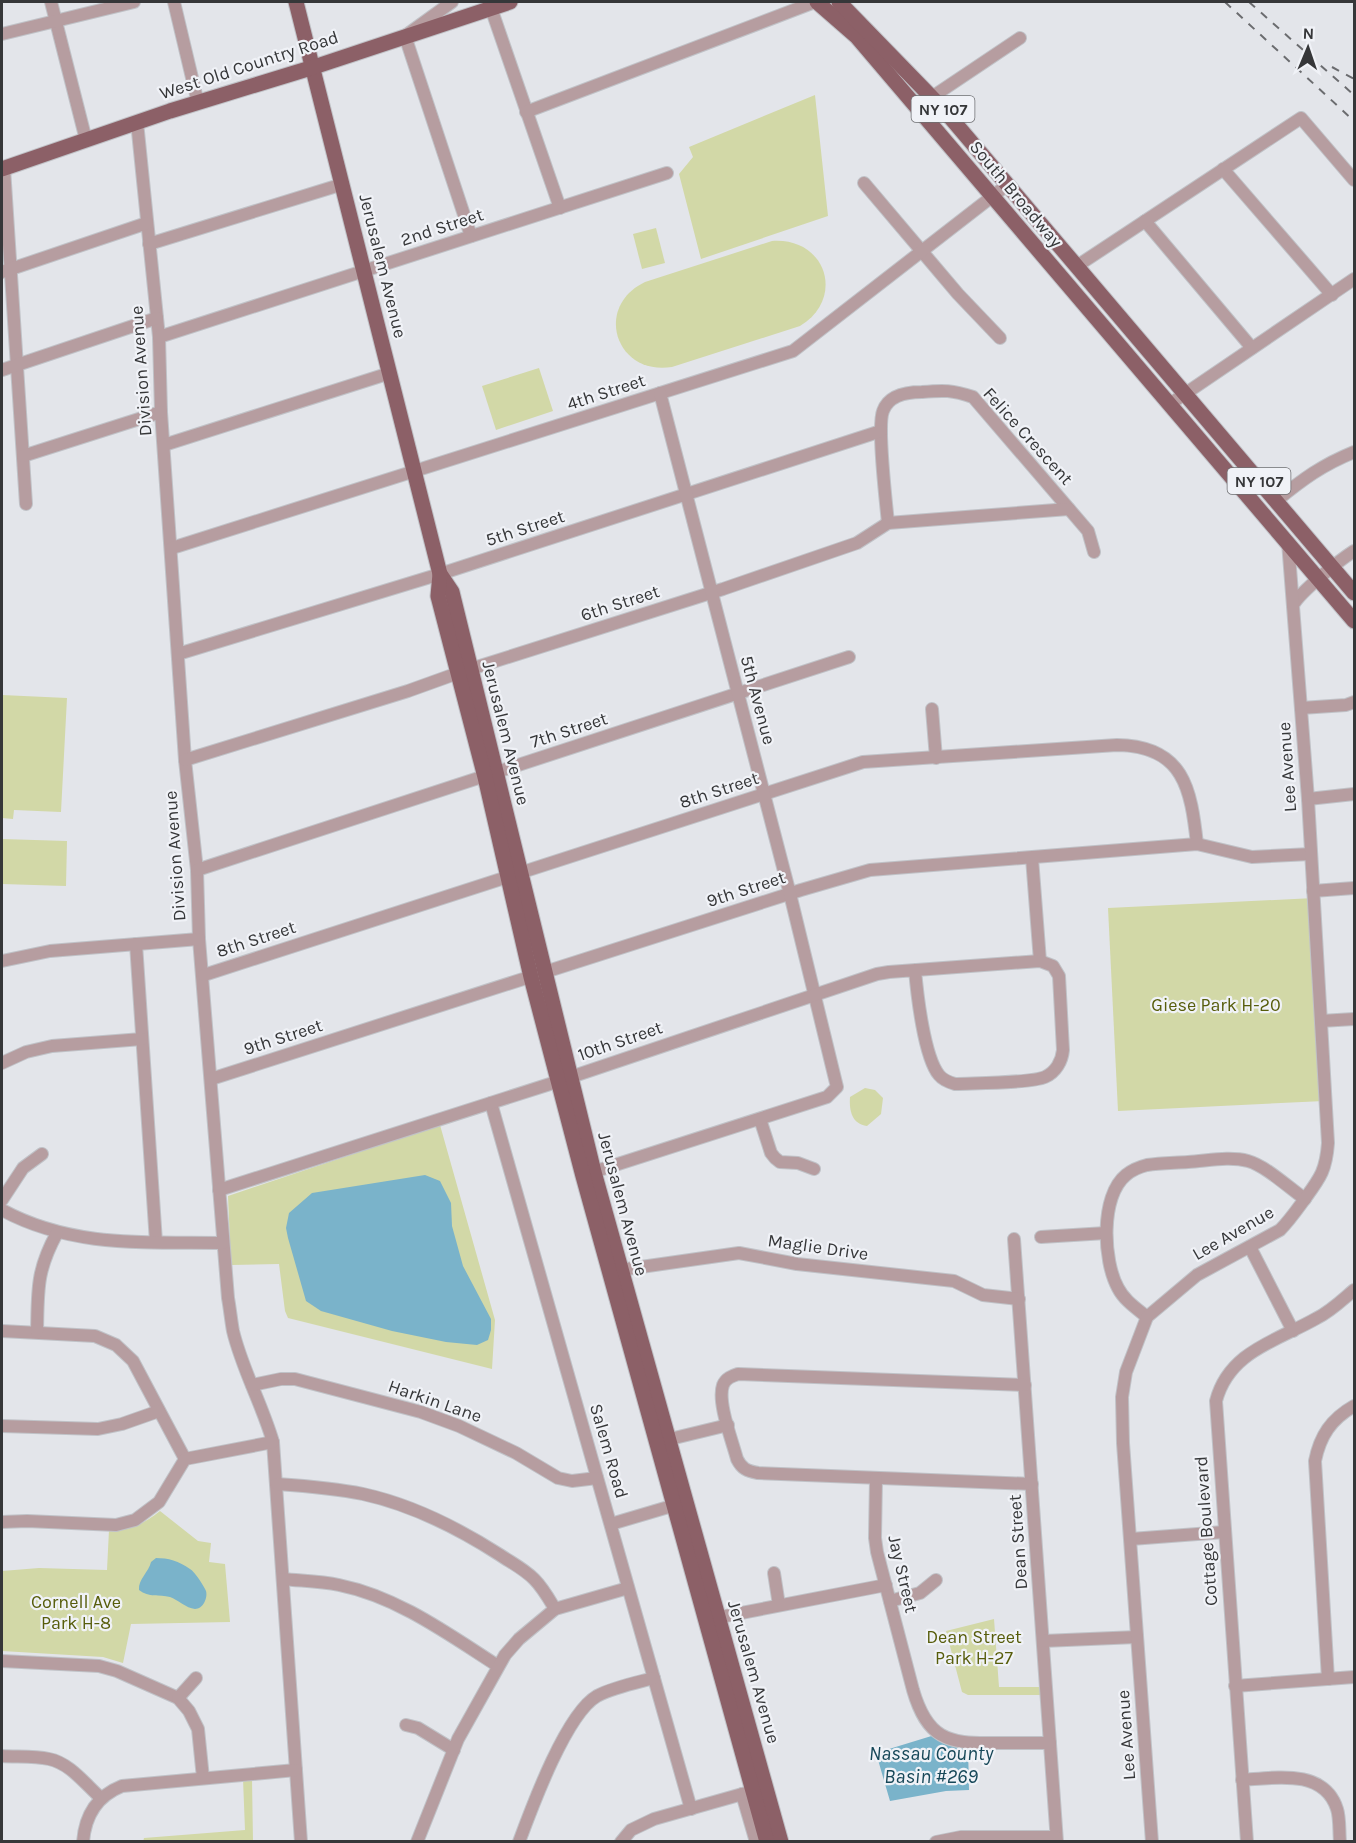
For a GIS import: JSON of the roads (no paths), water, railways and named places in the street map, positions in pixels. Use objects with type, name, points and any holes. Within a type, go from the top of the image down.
[{"type":"main road","name":"Jerusalem Avenue","points":[[296,2],[440,574],[438,596],[464,671],[491,775],[588,1174],[712,1619],[781,1842]]},
{"type":"main road","name":"West Old Country Road","points":[[3,169],[137,122],[314,67],[481,7],[510,2]]},
{"type":"main road","name":"South Broadway","points":[[816,2],[856,36],[1170,404]]},
{"type":"main road","name":"South Broadway","points":[[839,2],[932,97],[1077,266]]},
{"type":"main road","name":"NY 107","points":[[1077,266],[1354,593]]},
{"type":"main road","name":"NY 107","points":[[1170,404],[1354,621]]},
{"type":"main road","name":"Jerusalem Avenue","points":[[712,1619],[747,1792],[767,1842]]},
{"type":"street","points":[[51,2],[86,140]]},
{"type":"street","points":[[2,34],[134,2]]},
{"type":"street","points":[[174,2],[198,103]]},
{"type":"street","points":[[452,2],[405,36],[471,236]]},
{"type":"street","points":[[526,112],[816,2]]},
{"type":"street","points":[[481,7],[526,112],[560,208]]},
{"type":"street","points":[[932,97],[1020,38]]},
{"type":"street","points":[[1077,266],[1301,118],[1351,176]]},
{"type":"street","name":"Division Avenue","points":[[137,122],[159,337],[161,412],[185,760],[197,870],[199,939],[204,975],[228,1298],[234,1332],[273,1442],[301,1842]]},
{"type":"street","points":[[3,169],[6,271],[17,365],[26,504]]},
{"type":"street","points":[[1223,169],[1332,295]]},
{"type":"street","name":"2nd Street","points":[[159,337],[668,173]]},
{"type":"street","points":[[864,183],[958,294],[1000,338]]},
{"type":"street","points":[[149,244],[343,184]]},
{"type":"street","name":"4th Street","points":[[172,548],[793,351],[1007,185]]},
{"type":"street","points":[[1145,221],[1252,348]]},
{"type":"street","points":[[6,271],[147,224]]},
{"type":"street","points":[[1170,404],[1352,282]]},
{"type":"street","points":[[2,370],[157,318]]},
{"type":"street","points":[[164,445],[390,373]]},
{"type":"street","name":"Felice Crescent","points":[[888,523],[881,431],[883,410],[894,397],[907,392],[953,390],[973,397],[1088,531],[1094,552]]},
{"type":"street","name":"5th Avenue","points":[[660,393],[790,894],[837,1087],[827,1097],[760,1119]]},
{"type":"street","points":[[23,456],[161,412]]},
{"type":"street","name":"5th Street","points":[[178,654],[440,574],[881,431]]},
{"type":"street","points":[[1276,501],[1307,475],[1354,452]]},
{"type":"street","name":"6th Street","points":[[185,760],[712,593],[857,543],[888,523],[1069,508]]},
{"type":"street","name":"Lee Avenue","points":[[1152,1842],[1123,1443],[1122,1397],[1126,1372],[1147,1317],[1197,1275],[1280,1230],[1290,1221],[1319,1181],[1328,1151],[1308,799],[1288,542]]},
{"type":"street","points":[[1293,605],[1298,597],[1341,559],[1354,551]]},
{"type":"street","name":"7th Street","points":[[197,870],[849,657]]},
{"type":"street","points":[[1301,708],[1346,705],[1354,702]]},
{"type":"street","points":[[932,709],[936,758]]},
{"type":"street","name":"8th Street","points":[[204,975],[863,762],[1118,745],[1144,747],[1165,758],[1182,776],[1190,793],[1197,844]]},
{"type":"street","points":[[1308,799],[1354,794]]},
{"type":"street","name":"9th Street","points":[[211,1079],[870,870],[1197,844],[1252,857],[1311,854]]},
{"type":"street","points":[[915,970],[918,1002],[932,1063],[938,1074],[946,1081],[955,1084],[1041,1078],[1056,1069],[1063,1057],[1059,976],[1053,966],[1040,961],[1032,858]]},
{"type":"street","points":[[1313,891],[1354,888]]},
{"type":"street","points":[[2,961],[50,951],[199,939]]},
{"type":"street","points":[[136,944],[156,1242]]},
{"type":"street","name":"10th Street","points":[[219,1190],[565,1079],[877,974],[1040,961]]},
{"type":"street","points":[[1321,1021],[1354,1019]]},
{"type":"street","points":[[2,1063],[26,1052],[52,1046],[142,1039]]},
{"type":"street","name":"Salem Road","points":[[491,1103],[691,1809]]},
{"type":"street","points":[[588,1174],[760,1119],[771,1153],[775,1158],[780,1162],[798,1163],[814,1169]]},
{"type":"street","points":[[2,1200],[23,1168],[42,1154]]},
{"type":"street","points":[[1147,1317],[1129,1302],[1118,1288],[1112,1271],[1106,1233],[1108,1207],[1114,1189],[1126,1174],[1146,1165],[1233,1159],[1248,1161],[1305,1199]]},
{"type":"street","points":[[2,1210],[57,1233],[96,1239],[223,1243]]},
{"type":"street","points":[[37,1332],[39,1277],[42,1264],[57,1233]]},
{"type":"street","points":[[1041,1237],[1106,1233]]},
{"type":"street","name":"Dean Street","points":[[1014,1239],[1056,1839]]},
{"type":"street","points":[[1250,1247],[1293,1331]]},
{"type":"street","name":"Maglie Drive","points":[[615,1271],[739,1253],[797,1264],[954,1281],[983,1295],[1019,1299]]},
{"type":"street","name":"Cottage Boulevard","points":[[1246,1842],[1216,1411],[1219,1390],[1227,1374],[1240,1360],[1330,1310],[1354,1290]]},
{"type":"street","points":[[2,1331],[95,1336],[116,1345],[133,1361],[185,1459]]},
{"type":"street","points":[[1025,1385],[738,1374],[728,1378],[723,1384],[722,1403],[737,1459],[747,1471],[1032,1484]]},
{"type":"street","name":"Harkin Lane","points":[[252,1385],[281,1379],[295,1379],[421,1412],[479,1434],[558,1478],[572,1481],[597,1478]]},
{"type":"street","points":[[1328,1679],[1315,1461],[1319,1443],[1326,1430],[1340,1414],[1354,1406]]},
{"type":"street","points":[[2,1426],[98,1430],[159,1411]]},
{"type":"street","points":[[663,1440],[728,1425]]},
{"type":"street","points":[[2,1522],[116,1525],[135,1520],[159,1502],[185,1459],[273,1442]]},
{"type":"street","name":"Jay Street","points":[[876,1478],[875,1538],[918,1709],[925,1720],[936,1731],[951,1740],[965,1744],[1050,1743]]},
{"type":"street","points":[[277,1484],[329,1488],[365,1494],[435,1518],[475,1538],[526,1572],[541,1587],[555,1609]]},
{"type":"street","points":[[611,1524],[681,1504]]},
{"type":"street","points":[[1131,1539],[1224,1532]]},
{"type":"street","points":[[774,1573],[779,1605]]},
{"type":"street","points":[[283,1579],[340,1585],[396,1604],[439,1628],[498,1666]]},
{"type":"street","points":[[890,1601],[920,1593],[936,1580]]},
{"type":"street","points":[[712,1619],[886,1586]]},
{"type":"street","points":[[417,1842],[472,1710],[498,1666],[519,1639],[555,1609],[628,1588]]},
{"type":"street","points":[[1043,1641],[1137,1637]]},
{"type":"street","points":[[2,1661],[99,1666],[117,1671],[178,1698],[189,1711],[198,1729],[203,1778]]},
{"type":"street","points":[[1235,1686],[1354,1677]]},
{"type":"street","points":[[178,1698],[196,1678]]},
{"type":"street","points":[[519,1842],[548,1769],[580,1714],[596,1697],[611,1690],[654,1678]]},
{"type":"street","points":[[406,1725],[418,1728],[454,1750]]},
{"type":"street","points":[[2,1756],[50,1759],[60,1763],[75,1773],[101,1798]]},
{"type":"street","points":[[83,1842],[89,1813],[101,1798],[122,1786],[296,1770]]},
{"type":"street","points":[[1242,1780],[1293,1776],[1320,1786],[1337,1809],[1340,1842]]},
{"type":"street","points":[[621,1842],[631,1830],[642,1824],[747,1792]]},
{"type":"street","name":"Jerusalem Avenue","points":[[747,1792],[756,1842]]},
{"type":"street","points":[[936,1842],[962,1839],[1056,1839]]},
{"type":"water","points":[[425,1175],[440,1181],[451,1203],[452,1226],[463,1266],[491,1319],[488,1340],[477,1345],[446,1342],[392,1331],[321,1311],[306,1301],[286,1228],[289,1213],[312,1193]]},
{"type":"water","points":[[156,1558],[182,1564],[192,1571],[206,1591],[203,1605],[195,1609],[170,1597],[150,1595],[139,1590],[151,1562]]},
{"type":"water","name":"Nassau County Basin #269","points":[[938,1734],[968,1745],[969,1790],[946,1791],[890,1801],[876,1753]]},
{"type":"railway","points":[[1225,2],[1354,121]]},
{"type":"railway","points":[[1249,2],[1354,95]]},
{"type":"railway","points":[[1332,67],[1354,79]]},
{"type":"park label","name":"Giese Park H-20","points":[[1216,1005]]},
{"type":"park label","name":"Cornell Ave Park H-8","points":[[76,1612]]},
{"type":"park label","name":"Dean Street Park H-27","points":[[974,1647]]}]
